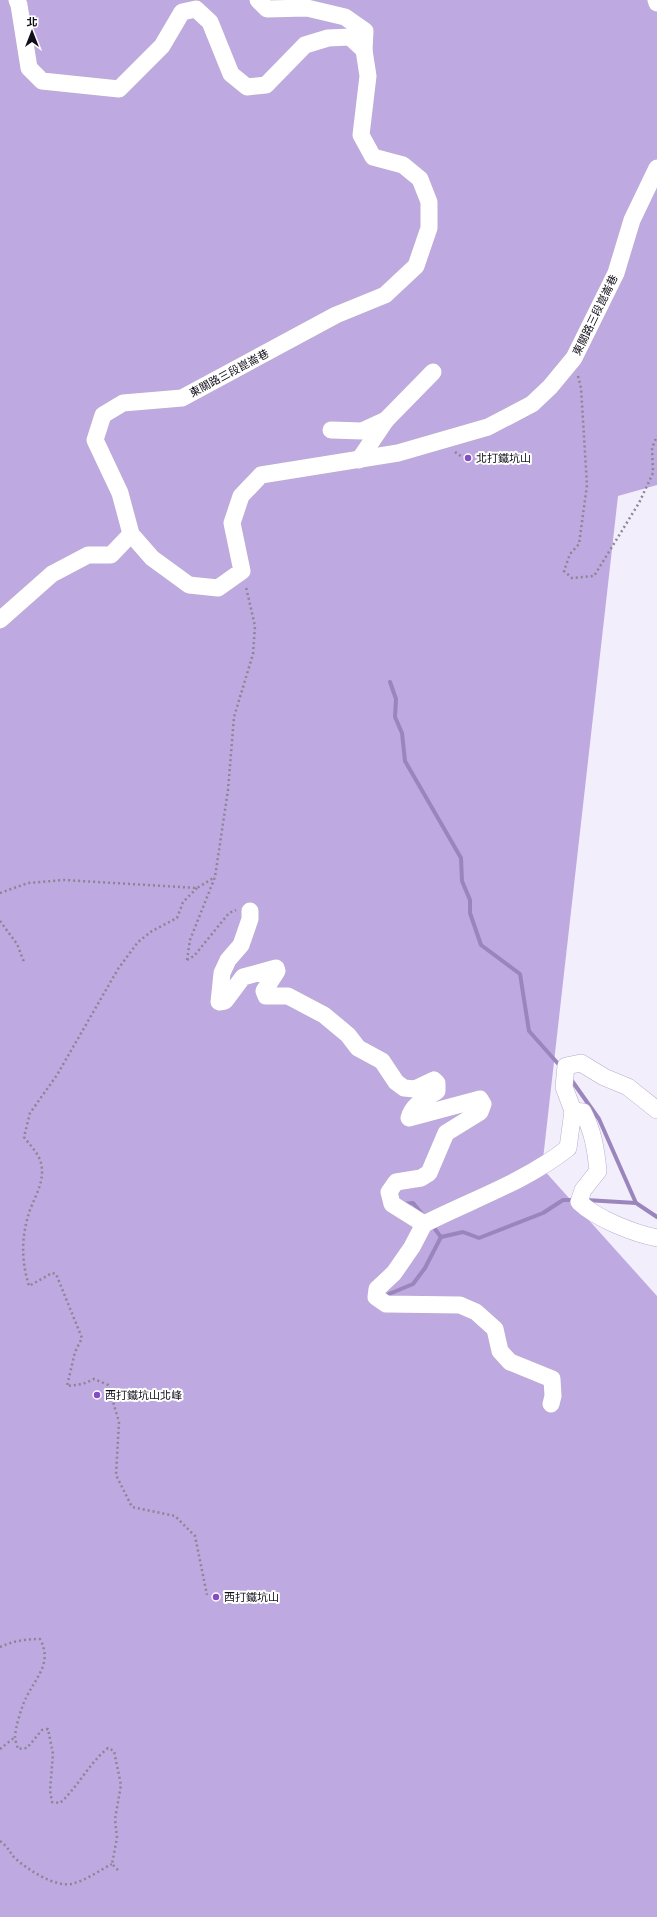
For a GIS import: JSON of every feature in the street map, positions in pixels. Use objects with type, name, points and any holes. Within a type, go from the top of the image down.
[{"type":"street","points":[[17,0],[29,68],[42,81],[119,89],[162,46],[182,12],[196,9],[210,22],[230,74],[247,87],[266,85],[305,45],[328,38],[350,37],[364,50]]},
{"type":"street","name":"東關路三段崑崙巷","points":[[258,0],[267,9],[307,8],[346,17],[365,30],[364,50],[368,76],[361,134],[373,157],[403,165],[420,179],[429,202],[429,228],[416,266],[385,295],[336,316],[182,398],[123,403],[103,415],[95,440],[120,493],[131,534],[152,558],[188,585],[218,588],[242,571],[232,522],[241,496],[261,475],[398,453],[488,428],[532,404],[550,387],[574,358],[616,273],[632,220],[657,168]]},
{"type":"street","points":[[359,460],[386,420],[433,372]]},
{"type":"street","points":[[331,430],[362,431],[386,420]]},
{"type":"street","points":[[0,620],[52,574],[88,555],[111,555],[131,534]]},
{"type":"street","points":[[250,911],[250,919],[242,945],[228,960],[222,973],[219,1002],[226,1001],[243,977],[276,968],[277,971],[275,975],[264,991],[266,996],[288,996],[324,1015],[348,1035],[358,1048],[382,1061],[396,1082],[404,1088],[415,1089],[434,1080],[437,1083],[437,1091],[422,1100],[410,1113],[409,1118],[480,1099],[483,1104],[480,1112],[446,1133],[429,1173],[421,1178],[396,1182],[389,1192],[392,1204],[424,1224]]},
{"type":"street","points":[[550,1404],[553,1396],[552,1379],[510,1362],[500,1351],[495,1329],[476,1312],[460,1305],[386,1304],[376,1297],[377,1289],[394,1273],[412,1247],[424,1224],[468,1205],[554,1160],[568,1148],[573,1111],[564,1087],[566,1066],[581,1063],[628,1087],[657,1110]]},
{"type":"street","points":[[573,1111],[583,1112],[590,1125],[596,1150],[598,1171],[583,1190],[579,1202],[589,1211],[646,1236],[657,1238]]},
{"type":"path","points":[[574,358],[581,388],[587,485],[579,544],[570,554],[564,571],[572,578],[594,576],[639,503],[653,473],[652,448],[657,436]]},
{"type":"path","points":[[242,571],[255,626],[253,654],[234,716],[228,790],[215,877],[190,940],[187,960],[194,956],[229,913],[236,910],[250,911]]},
{"type":"path","points":[[207,1595],[195,1536],[175,1516],[132,1507],[116,1475],[119,1422],[108,1385],[94,1379],[83,1384],[67,1386],[75,1352],[82,1338],[56,1274],[52,1273],[29,1286],[22,1257],[23,1236],[30,1210],[41,1188],[41,1162],[24,1136],[30,1113],[57,1075],[118,969],[138,942],[152,931],[176,918],[183,902],[197,888],[215,877]]},
{"type":"path","points":[[0,893],[28,882],[64,880],[197,888]]},
{"type":"path","points":[[0,921],[17,944],[24,962]]},
{"type":"path","points":[[0,1647],[27,1639],[40,1639],[44,1647],[45,1662],[37,1681],[25,1698],[15,1737],[18,1749],[26,1748],[42,1730],[48,1729],[53,1754],[50,1791],[52,1802],[60,1803],[68,1796],[101,1753],[108,1748],[114,1751],[121,1785],[115,1819],[117,1838],[112,1864]]},
{"type":"path","points":[[0,1749],[15,1737]]},
{"type":"path","points":[[0,1841],[7,1846],[14,1858],[35,1873],[64,1885],[73,1883],[112,1864]]},
{"type":"path","points":[[112,1864],[120,1872]]},
{"type":"shaded area","points":[[0,0],[657,0],[657,485],[618,496],[542,1168],[657,1296],[657,1917],[0,1917]]},
{"type":"waterway","points":[[390,682],[396,699],[395,717],[402,733],[405,761],[461,858],[462,881],[470,900],[470,913],[481,945],[520,974],[529,1031],[561,1067]]},
{"type":"waterway","points":[[570,1078],[599,1119],[636,1203],[657,1217]]},
{"type":"waterway","points":[[389,1294],[413,1284],[425,1268],[441,1237],[463,1232],[479,1238],[543,1213],[563,1200],[575,1200]]},
{"type":"waterway","points":[[586,1200],[636,1203]]},
{"type":"waterway","points":[[403,1204],[413,1203],[423,1215]]},
{"type":"waterway","points":[[431,1224],[441,1237]]},
{"type":"place","name":"北打鐵坑山","points":[[468,458]]},
{"type":"place","name":"西打鐵坑山北峰","points":[[97,1395]]},
{"type":"place","name":"西打鐵坑山","points":[[216,1597]]}]
